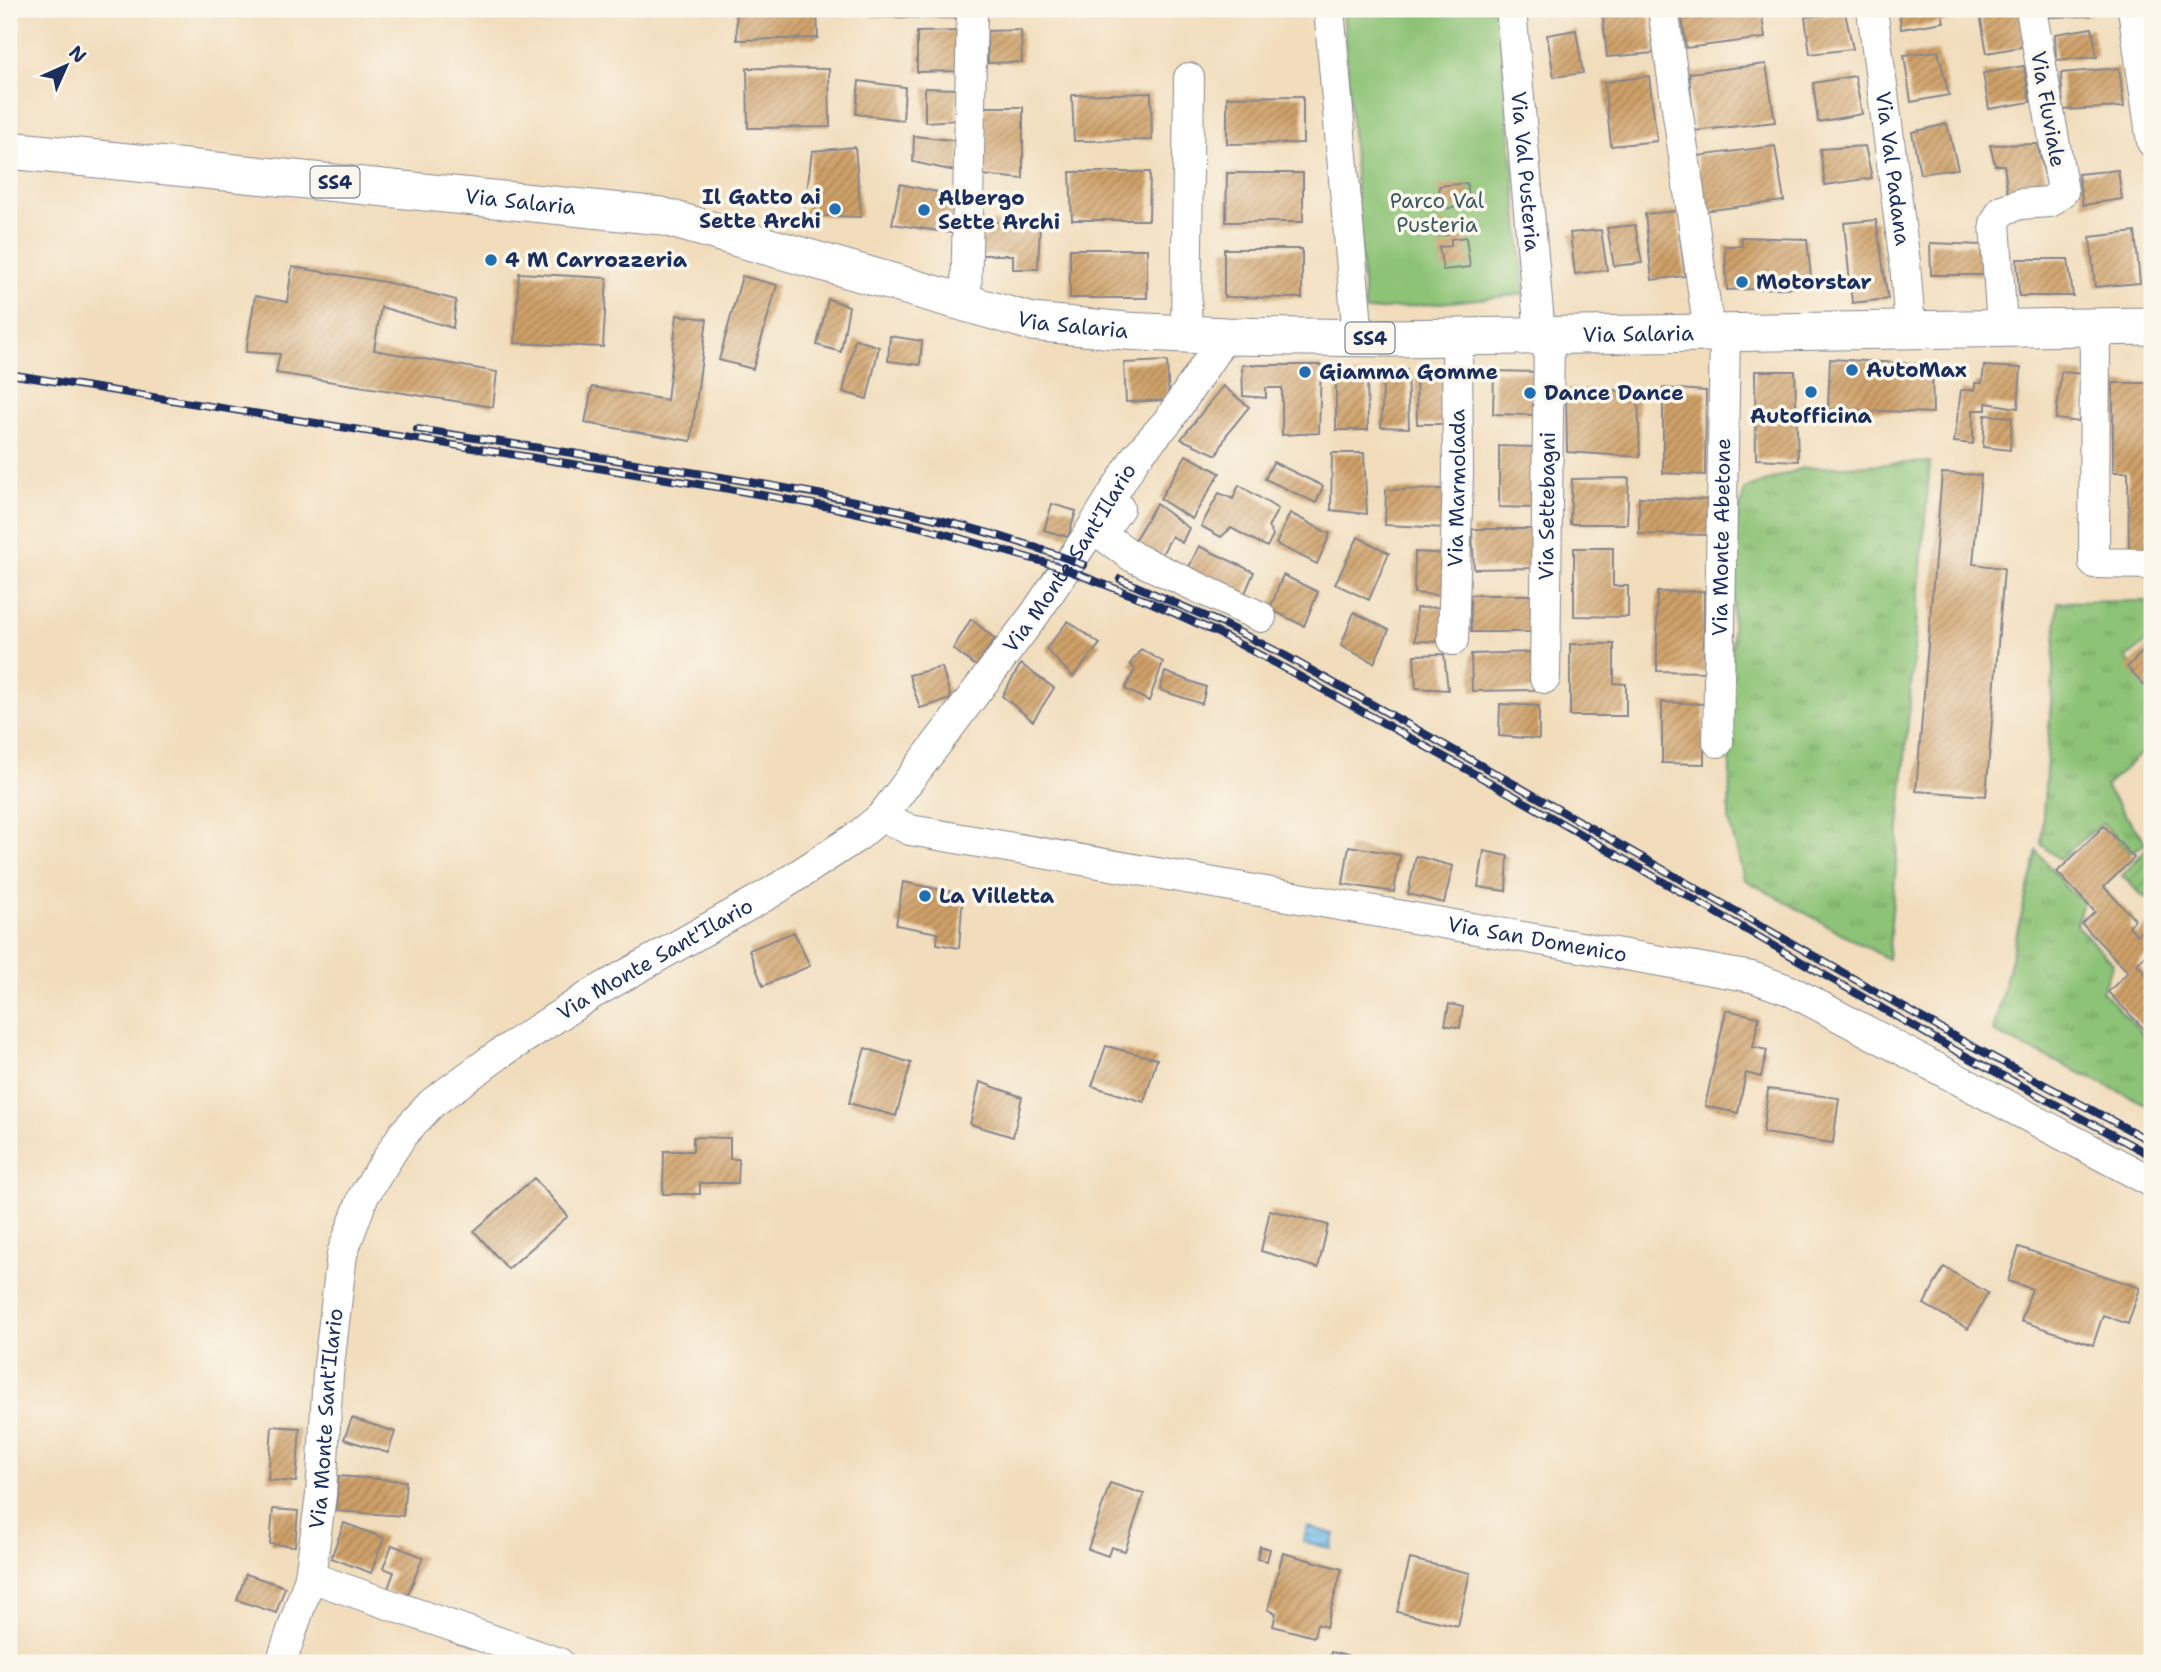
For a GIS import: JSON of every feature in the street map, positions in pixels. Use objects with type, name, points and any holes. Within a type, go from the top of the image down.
[{"type":"main road","name":"Via Salaria","points":[[9,150],[661,216],[1032,322],[1126,331],[1226,336],[1457,337],[2152,326]]},
{"type":"street","points":[[966,303],[972,9]]},
{"type":"street","points":[[1329,9],[1358,337]]},
{"type":"street","name":"Via Val Pusteria","points":[[1511,9],[1544,335]]},
{"type":"street","name":"Via Monte Abetone","points":[[1663,9],[1717,332],[1718,742]]},
{"type":"street","name":"Via Val Padana","points":[[1872,9],[1905,263],[1910,329]]},
{"type":"street","name":"Via Fluviale","points":[[2002,328],[1994,223],[2002,210],[2020,204],[2050,202],[2063,191],[2031,9]]},
{"type":"street","points":[[2133,9],[2152,142]]},
{"type":"street","points":[[1186,334],[1189,78]]},
{"type":"street","points":[[2095,327],[2094,563],[2152,564]]},
{"type":"street","name":"Via Settebagni","points":[[1544,335],[1545,678]]},
{"type":"street","name":"Via Monte Sant'Ilario","points":[[281,1663],[310,1577],[321,1495],[328,1374],[342,1254],[363,1197],[403,1134],[432,1102],[488,1062],[592,994],[772,892],[858,836],[882,816],[1035,614],[1136,457],[1168,421],[1226,336]]},
{"type":"street","name":"Via Marmolada","points":[[1453,640],[1458,473],[1457,337]]},
{"type":"street","points":[[1151,440],[1152,455],[1101,534],[1133,557],[1261,618]]},
{"type":"street","name":"Via San Domenico","points":[[882,816],[910,830],[1752,976],[1791,991],[2152,1182]]},
{"type":"street","points":[[310,1577],[559,1663]]},
{"type":"green space","name":"Parco Val Pusteria","points":[[1343,9],[1498,9],[1525,294],[1365,311]]},
{"type":"green space","points":[[1930,462],[1888,959],[1744,879],[1729,820],[1734,532],[1745,489],[1803,468]]},
{"type":"green space","points":[[2152,601],[2152,637],[2126,659],[2152,687],[2152,749],[2149,746],[2105,787],[2146,843],[2130,853],[2103,823],[2059,859],[2041,844],[2058,602]]},
{"type":"green space","points":[[2149,846],[2152,849],[2152,890],[2145,898],[2122,876]]},
{"type":"green space","points":[[2037,851],[2065,886],[2083,902],[2076,925],[2113,963],[2102,991],[2150,1041],[2152,1039],[2152,1107],[1993,1032]]},
{"type":"water","points":[[1308,1527],[1335,1534],[1331,1549],[1303,1541]]},
{"type":"building","points":[[736,9],[817,9],[818,38],[737,40]]},
{"type":"building","points":[[872,9],[962,9],[963,18],[872,17]]},
{"type":"building","points":[[988,9],[1037,9],[1037,14],[988,13]]},
{"type":"building","points":[[1123,9],[1242,9],[1242,11],[1123,16]]},
{"type":"building","points":[[1602,9],[1648,9],[1654,53],[1607,57]]},
{"type":"building","points":[[1681,9],[1761,9],[1765,38],[1686,48]]},
{"type":"building","points":[[1899,9],[1941,9],[1944,22],[1901,29]]},
{"type":"building","points":[[1979,9],[2019,9],[2026,46],[1987,53]]},
{"type":"building","points":[[2048,9],[2089,9],[2090,16],[2049,17]]},
{"type":"building","points":[[1845,13],[1853,49],[1810,54],[1805,17]]},
{"type":"building","points":[[2092,28],[2097,57],[2056,60],[2055,34]]},
{"type":"building","points":[[1021,30],[1022,62],[988,63],[987,31]]},
{"type":"building","points":[[1576,30],[1583,73],[1554,77],[1547,35]]},
{"type":"building","points":[[962,31],[962,71],[917,72],[917,32]]},
{"type":"building","points":[[1938,51],[1949,95],[1911,102],[1904,55]]},
{"type":"building","points":[[1766,64],[1775,122],[1694,131],[1689,73]]},
{"type":"building","points":[[2024,66],[2030,102],[1989,109],[1983,73]]},
{"type":"building","points":[[747,68],[829,69],[830,127],[748,128]]},
{"type":"building","points":[[2119,68],[2124,107],[2063,110],[2061,73]]},
{"type":"building","points":[[1649,76],[1657,141],[1611,146],[1604,82]]},
{"type":"building","points":[[1855,76],[1862,114],[1818,122],[1813,83]]},
{"type":"building","points":[[859,81],[905,87],[903,120],[856,114]]},
{"type":"building","points":[[925,88],[957,89],[956,120],[925,122]]},
{"type":"building","points":[[1151,93],[1152,140],[1074,141],[1072,95]]},
{"type":"building","points":[[1303,96],[1303,143],[1227,144],[1227,97]]},
{"type":"building","points":[[984,107],[1023,107],[1023,179],[982,175]]},
{"type":"building","points":[[1947,124],[1958,169],[1920,174],[1912,132]]},
{"type":"building","points":[[914,136],[960,141],[959,172],[913,162]]},
{"type":"building","points":[[2037,144],[2050,195],[2008,196],[2004,165],[1995,165],[1990,145]]},
{"type":"building","points":[[1775,146],[1784,201],[1704,211],[1697,156]]},
{"type":"building","points":[[1865,146],[1872,178],[1825,185],[1820,149]]},
{"type":"building","points":[[855,147],[861,217],[804,215],[812,151]]},
{"type":"building","points":[[2118,170],[2122,199],[2083,205],[2078,174]]},
{"type":"building","points":[[1070,172],[1150,172],[1149,220],[1072,220]]},
{"type":"building","points":[[1227,173],[1303,173],[1303,222],[1226,222]]},
{"type":"building","points":[[1467,183],[1470,206],[1441,209],[1439,186]]},
{"type":"building","name":"Albergo Sette Archi","points":[[900,184],[955,196],[952,233],[892,224]]},
{"type":"building","points":[[1677,211],[1685,276],[1652,280],[1645,214]]},
{"type":"building","points":[[1876,220],[1888,299],[1852,303],[1844,223]]},
{"type":"building","points":[[980,221],[1040,226],[1038,269],[1013,269],[1013,255],[979,255]]},
{"type":"building","points":[[1445,222],[1447,235],[1433,236],[1431,224]]},
{"type":"building","points":[[1635,225],[1642,263],[1614,266],[1607,228]]},
{"type":"building","points":[[1601,230],[1607,270],[1575,274],[1570,233]]},
{"type":"building","points":[[2135,232],[2140,283],[2095,287],[2090,237]]},
{"type":"building","points":[[1466,237],[1470,267],[1443,270],[1439,247],[1451,246],[1451,239]]},
{"type":"building","points":[[1741,237],[1807,239],[1812,287],[1727,290],[1725,246],[1742,246]]},
{"type":"building","points":[[1930,243],[1982,245],[1984,275],[1931,275]]},
{"type":"building","points":[[1070,249],[1147,249],[1147,298],[1070,298]]},
{"type":"building","points":[[1224,249],[1302,249],[1302,298],[1224,297]]},
{"type":"building","points":[[2017,259],[2068,259],[2073,296],[2019,296]]},
{"type":"building","points":[[292,267],[385,282],[456,300],[453,328],[381,307],[374,350],[497,372],[493,407],[276,373],[280,354],[246,352],[255,296],[287,302]]},
{"type":"building","points":[[519,273],[607,278],[603,347],[515,343]]},
{"type":"building","points":[[742,276],[777,285],[753,369],[719,360]]},
{"type":"building","points":[[828,299],[849,306],[841,352],[817,345]]},
{"type":"building","points":[[677,315],[707,319],[691,441],[585,423],[592,387],[667,400]]},
{"type":"building","points":[[890,336],[922,341],[920,365],[888,361]]},
{"type":"building","points":[[855,339],[879,347],[867,399],[843,392]]},
{"type":"building","points":[[1830,359],[1932,365],[1933,413],[1828,409]]},
{"type":"building","points":[[1167,361],[1169,400],[1126,402],[1124,363]]},
{"type":"building","points":[[1242,365],[1321,365],[1319,433],[1282,435],[1282,388],[1266,388],[1266,398],[1243,396]]},
{"type":"building","points":[[1984,366],[2021,368],[2018,408],[1986,403],[1986,410],[1973,410],[1973,444],[1954,442],[1961,390],[1975,390],[1975,383],[1982,383]]},
{"type":"building","points":[[1416,369],[1450,370],[1451,424],[1417,424]]},
{"type":"building","points":[[1384,370],[1407,370],[1409,428],[1381,427]]},
{"type":"building","points":[[1494,371],[1537,372],[1536,415],[1493,414]]},
{"type":"building","points":[[1755,371],[1795,371],[1798,461],[1756,459]]},
{"type":"building","points":[[2061,372],[2084,374],[2079,422],[2056,419]]},
{"type":"building","points":[[1367,374],[1368,430],[1336,430],[1336,375]]},
{"type":"building","points":[[2113,383],[2152,383],[2152,552],[2129,552],[2128,472],[2113,472]]},
{"type":"building","points":[[1223,386],[1249,407],[1227,434],[1217,455],[1181,439]]},
{"type":"building","points":[[1663,388],[1706,391],[1705,475],[1663,473]]},
{"type":"building","points":[[1566,389],[1638,391],[1640,457],[1567,452]]},
{"type":"building","points":[[1985,415],[2012,417],[2010,450],[1983,447]]},
{"type":"building","points":[[1499,446],[1537,447],[1538,508],[1499,507]]},
{"type":"building","points":[[1332,453],[1364,453],[1367,514],[1331,510]]},
{"type":"building","points":[[1186,455],[1220,473],[1192,519],[1160,499]]},
{"type":"building","points":[[1273,462],[1323,486],[1316,503],[1265,479]]},
{"type":"building","points":[[1942,473],[1981,475],[1973,564],[2004,568],[1986,796],[1916,791]]},
{"type":"building","points":[[1629,478],[1627,524],[1570,524],[1572,479]]},
{"type":"building","points":[[1239,485],[1278,509],[1268,527],[1273,535],[1267,547],[1231,528],[1221,537],[1201,526],[1219,493],[1233,499]]},
{"type":"building","points":[[1444,489],[1447,528],[1385,525],[1386,490]]},
{"type":"building","points":[[1639,497],[1713,500],[1714,535],[1639,534]]},
{"type":"building","points":[[1052,504],[1076,511],[1068,537],[1044,530]]},
{"type":"building","points":[[1156,504],[1189,528],[1182,543],[1172,536],[1157,563],[1132,544]]},
{"type":"building","points":[[1290,513],[1330,534],[1317,564],[1276,544]]},
{"type":"building","points":[[1472,529],[1534,529],[1536,568],[1474,569]]},
{"type":"building","points":[[1358,537],[1389,553],[1369,600],[1335,584]]},
{"type":"building","points":[[1199,546],[1254,572],[1243,598],[1187,571]]},
{"type":"building","points":[[1574,548],[1613,548],[1613,586],[1628,586],[1628,617],[1574,616]]},
{"type":"building","points":[[1415,552],[1448,554],[1448,596],[1414,593]]},
{"type":"building","points":[[1283,575],[1318,592],[1304,626],[1270,609]]},
{"type":"building","points":[[1704,591],[1704,672],[1657,671],[1657,592]]},
{"type":"building","points":[[1470,595],[1533,595],[1535,632],[1471,632]]},
{"type":"building","points":[[1445,607],[1446,642],[1415,641],[1416,608]]},
{"type":"building","points":[[1354,612],[1389,630],[1374,663],[1341,646]]},
{"type":"building","points":[[971,619],[995,639],[976,666],[953,649]]},
{"type":"building","points":[[1068,621],[1100,644],[1073,677],[1046,649]]},
{"type":"building","points":[[2152,642],[2152,693],[2127,667]]},
{"type":"building","points":[[1570,644],[1614,644],[1614,683],[1626,684],[1626,716],[1570,716]]},
{"type":"building","points":[[1141,649],[1163,662],[1149,701],[1125,689],[1135,669],[1130,664]]},
{"type":"building","points":[[1533,652],[1537,690],[1472,691],[1471,654]]},
{"type":"building","points":[[1444,654],[1448,690],[1416,688],[1414,655]]},
{"type":"building","points":[[1021,664],[1054,688],[1033,721],[1002,696]]},
{"type":"building","points":[[942,667],[951,699],[920,708],[909,675]]},
{"type":"building","points":[[1165,672],[1206,687],[1202,704],[1160,690]]},
{"type":"building","points":[[1662,702],[1704,704],[1704,764],[1662,763]]},
{"type":"building","points":[[1500,704],[1539,706],[1539,739],[1499,736]]},
{"type":"building","points":[[2104,826],[2134,858],[2104,887],[2135,919],[2129,926],[2137,935],[2150,921],[2152,923],[2152,949],[2137,964],[2152,980],[2151,1036],[2108,992],[2128,972],[2082,924],[2095,912],[2057,872]]},
{"type":"building","points":[[1349,846],[1400,855],[1394,892],[1343,884]]},
{"type":"building","points":[[1484,851],[1508,856],[1506,891],[1478,887]]},
{"type":"building","points":[[1416,856],[1453,866],[1444,903],[1408,894]]},
{"type":"building","points":[[903,882],[963,894],[959,948],[937,944],[938,933],[896,925]]},
{"type":"building","points":[[794,932],[810,966],[763,986],[749,950]]},
{"type":"building","points":[[1449,1004],[1463,1007],[1460,1028],[1445,1025]]},
{"type":"building","points":[[1726,1010],[1759,1017],[1753,1047],[1767,1050],[1761,1077],[1746,1073],[1738,1113],[1705,1106]]},
{"type":"building","points":[[1106,1046],[1157,1059],[1144,1102],[1092,1086]]},
{"type":"building","points":[[865,1048],[911,1063],[896,1116],[849,1103]]},
{"type":"building","points":[[980,1082],[1022,1097],[1013,1137],[970,1124]]},
{"type":"building","points":[[1768,1089],[1839,1098],[1833,1143],[1763,1133]]},
{"type":"building","points":[[693,1137],[730,1138],[730,1159],[739,1159],[738,1183],[700,1183],[700,1194],[663,1194],[664,1151],[693,1151]]},
{"type":"building","points":[[534,1178],[568,1216],[508,1269],[474,1231]]},
{"type":"building","points":[[1270,1210],[1328,1225],[1318,1268],[1261,1251]]},
{"type":"building","points":[[2019,1247],[2140,1288],[2128,1324],[2103,1315],[2093,1345],[2021,1321],[2032,1289],[2008,1281]]},
{"type":"building","points":[[1944,1267],[1988,1293],[1968,1329],[1924,1304]]},
{"type":"building","points":[[352,1418],[395,1432],[388,1453],[344,1439]]},
{"type":"building","points":[[272,1426],[300,1428],[296,1482],[268,1480]]},
{"type":"building","points":[[338,1476],[406,1481],[403,1516],[336,1511]]},
{"type":"building","points":[[1110,1483],[1144,1494],[1125,1551],[1111,1547],[1108,1556],[1088,1549]]},
{"type":"building","points":[[273,1509],[298,1511],[295,1546],[270,1544]]},
{"type":"building","points":[[344,1523],[384,1538],[371,1573],[331,1558]]},
{"type":"building","points":[[392,1545],[423,1557],[406,1599],[387,1591],[394,1572],[383,1568]]},
{"type":"building","points":[[1260,1546],[1270,1549],[1267,1561],[1257,1559]]},
{"type":"building","points":[[1283,1553],[1342,1569],[1326,1627],[1317,1624],[1314,1637],[1273,1626],[1276,1613],[1268,1610]]},
{"type":"building","points":[[1410,1559],[1470,1573],[1458,1626],[1397,1612]]},
{"type":"building","points":[[246,1574],[285,1587],[276,1613],[237,1600]]},
{"type":"building","points":[[1331,1652],[1347,1656],[1345,1663],[1329,1663]]},
{"type":"railway","points":[[9,374],[835,508],[921,527],[1054,565],[1150,602],[1279,665],[1511,794],[1951,1048],[2152,1156]]},
{"type":"railway","points":[[417,429],[852,500],[993,534],[1084,565]]},
{"type":"railway","points":[[1120,579],[1221,623],[1284,655],[1957,1038],[2152,1142]]},
{"type":"place","name":"Il Gatto ai Sette Archi","points":[[835,209]]},
{"type":"place","name":"Albergo Sette Archi","points":[[924,210]]},
{"type":"place","name":"4 M Carrozzeria","points":[[491,260]]},
{"type":"place","name":"Motorstar","points":[[1742,282]]},
{"type":"place","name":"AutoMax","points":[[1852,370]]},
{"type":"place","name":"Giamma Gomme","points":[[1305,372]]},
{"type":"place","name":"Autofficina","points":[[1811,392]]},
{"type":"place","name":"Dance Dance","points":[[1530,393]]},
{"type":"place","name":"La Villetta","points":[[925,896]]}]
